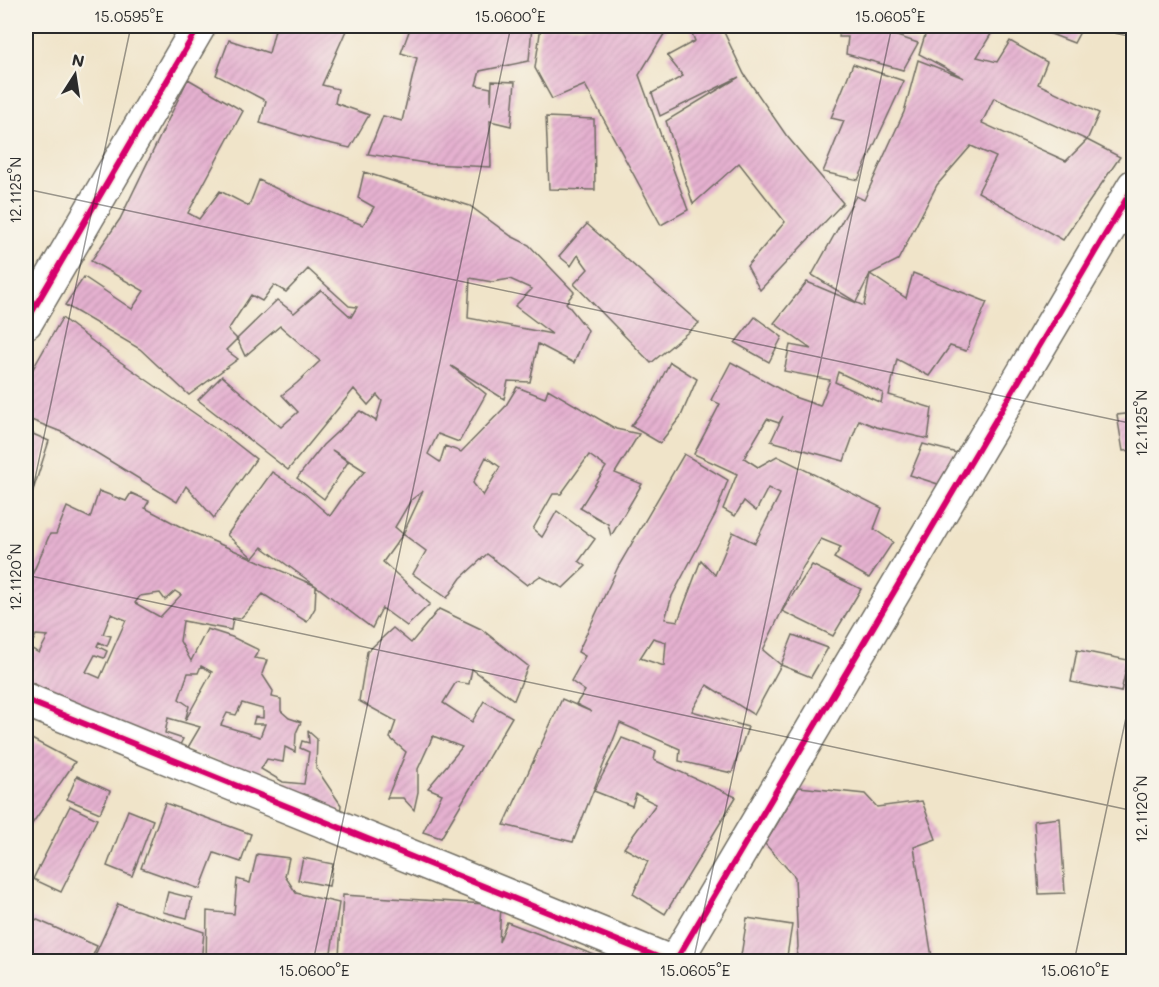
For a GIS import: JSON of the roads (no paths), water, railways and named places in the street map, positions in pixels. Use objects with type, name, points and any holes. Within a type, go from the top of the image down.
[{"type":"street","points":[[26,322],[199,26]]},
{"type":"street","points":[[675,962],[1134,186]]},
{"type":"street","points":[[26,700],[670,962]]}]
